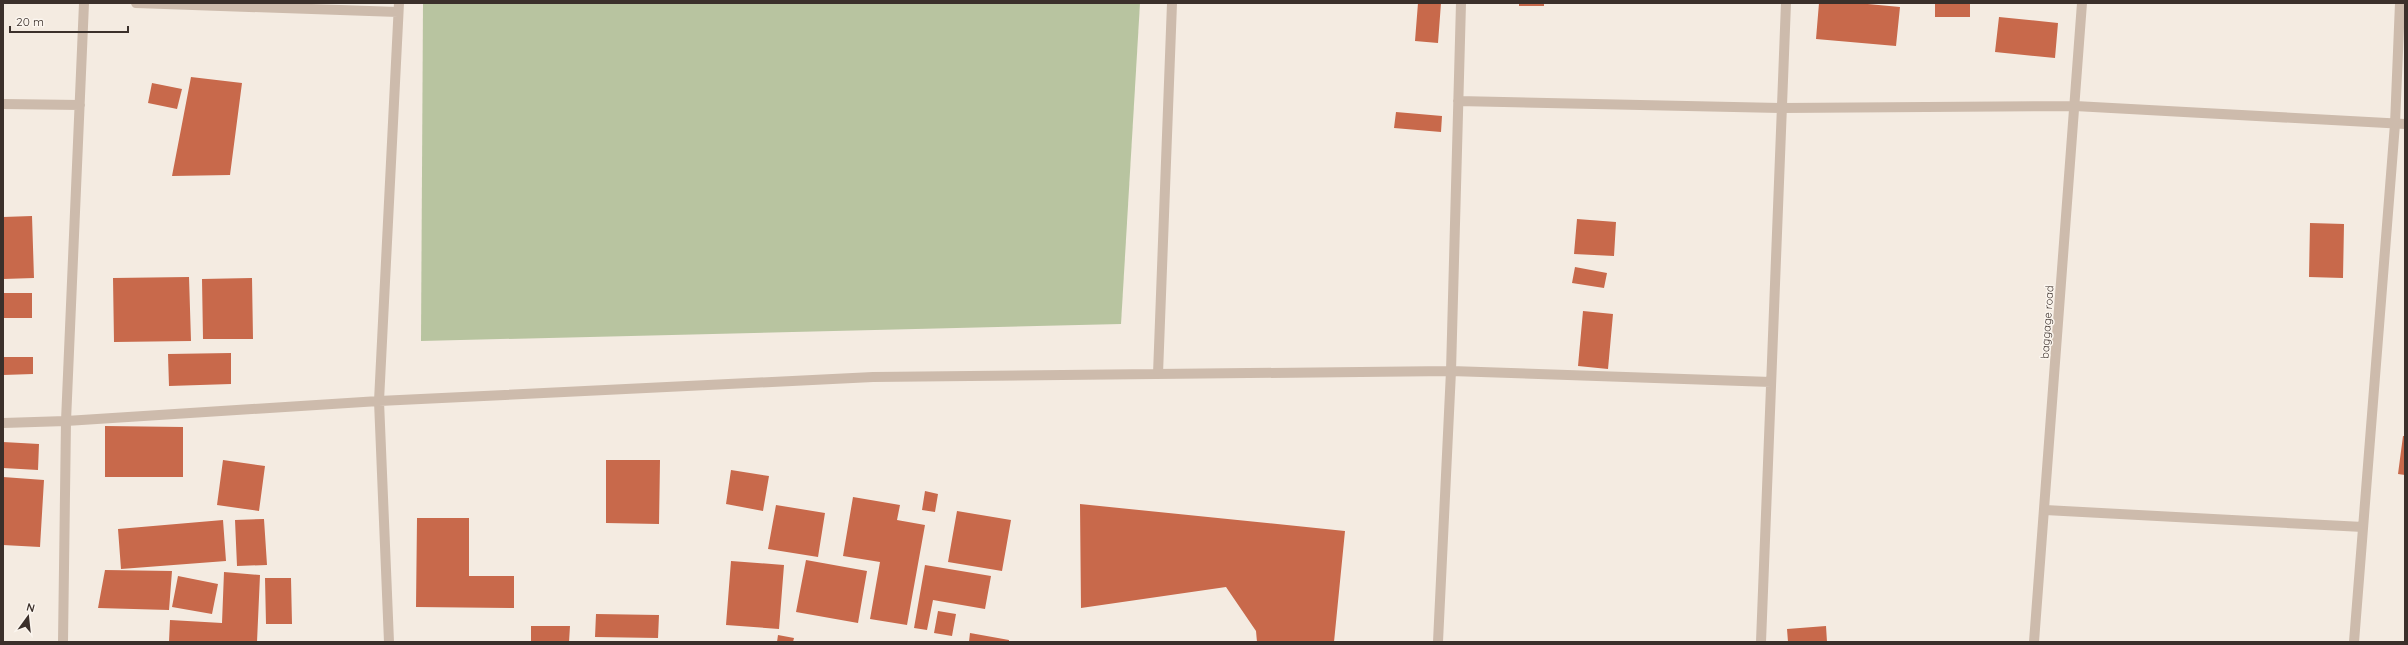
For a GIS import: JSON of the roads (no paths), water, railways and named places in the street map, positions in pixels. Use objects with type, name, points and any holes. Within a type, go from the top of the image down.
[{"type":"street","points":[[63,642],[66,421],[84,3]]},
{"type":"street","points":[[136,3],[399,7],[379,401],[389,642]]},
{"type":"street","points":[[1158,374],[1172,3]]},
{"type":"street","points":[[1438,642],[1451,371],[1461,3]]},
{"type":"street","points":[[1761,642],[1786,3]]},
{"type":"street","name":"baggage road","points":[[2034,642],[2082,3]]},
{"type":"street","points":[[2354,642],[2363,527],[2400,124],[2400,3]]},
{"type":"street","points":[[1458,102],[1782,108],[2075,106],[2400,124]]},
{"type":"street","points":[[3,104],[80,105]]},
{"type":"street","points":[[3,423],[66,421],[379,401],[873,377],[1451,371],[1771,382]]},
{"type":"street","points":[[2044,510],[2363,527]]}]
